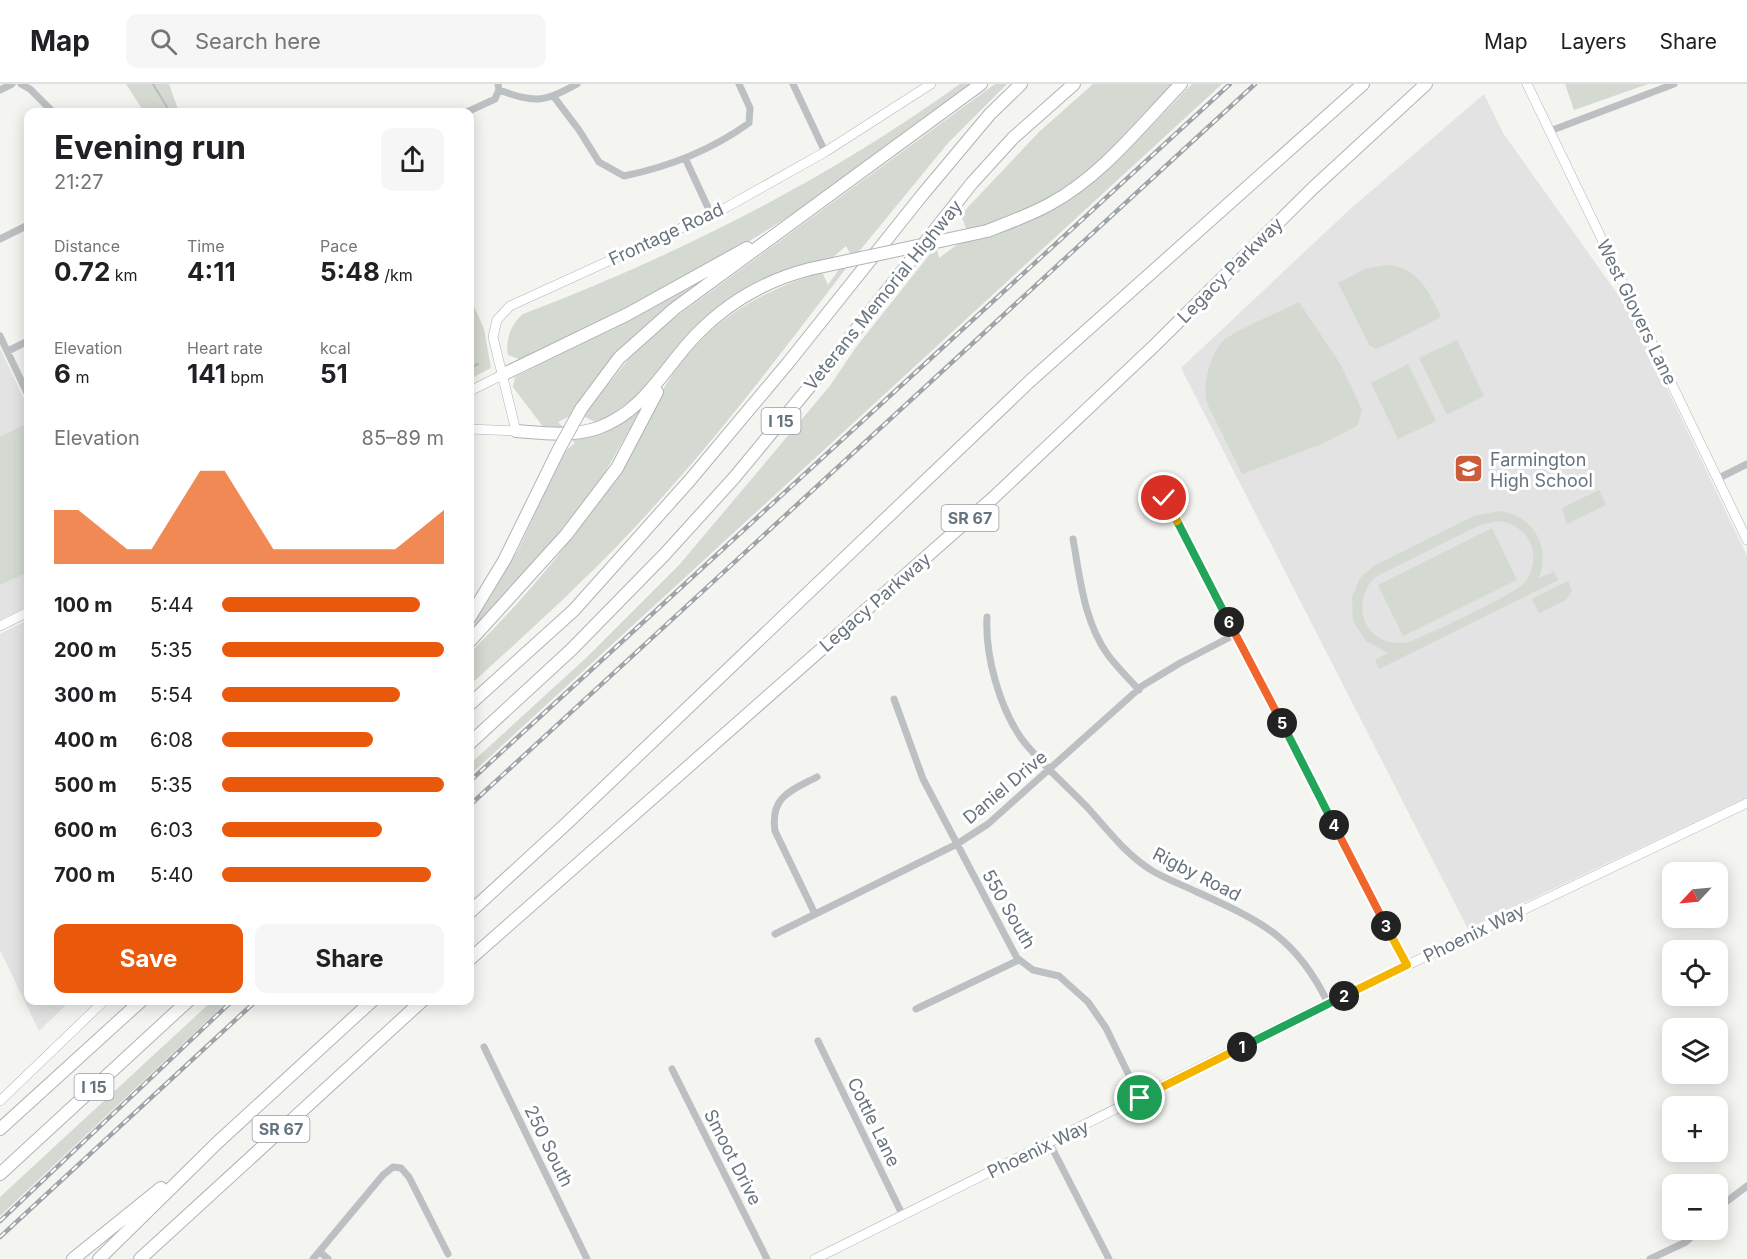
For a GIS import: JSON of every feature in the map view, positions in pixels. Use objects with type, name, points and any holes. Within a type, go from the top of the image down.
[{"type":"highway","points":[[474,610],[505,559],[581,409],[619,358],[648,331],[981,84]]},
{"type":"highway","name":"Veterans Memorial Highway","points":[[474,700],[574,609],[682,489],[788,363],[930,185],[990,114],[1021,84]]},
{"type":"highway","name":"Veterans Memorial Highway","points":[[474,739],[571,650],[665,554],[741,470],[844,345],[972,183],[1013,138],[1074,84]]},
{"type":"highway","points":[[516,431],[562,434],[597,429],[632,409],[648,395],[696,335],[726,309],[774,280],[810,269],[987,231],[1050,204],[1075,189],[1100,168],[1181,84]]},
{"type":"highway","points":[[474,908],[566,824],[1030,381],[1364,84]]},
{"type":"highway","name":"Legacy Parkway","points":[[474,955],[993,498],[1155,345],[1321,180],[1426,84]]},
{"type":"highway","points":[[502,375],[628,314],[792,223]]},
{"type":"highway","points":[[474,637],[566,535],[617,468],[667,372]]},
{"type":"highway","name":"I 15","points":[[0,1129],[136,1005]]},
{"type":"highway","name":"I 15","points":[[0,1174],[184,1005]]},
{"type":"highway","name":"SR 67","points":[[218,1142],[368,1005]]},
{"type":"highway","name":"SR 67","points":[[140,1259],[418,1005]]},
{"type":"highway","points":[[73,1259],[218,1142]]},
{"type":"highway","points":[[99,1259],[218,1142]]},
{"type":"street","points":[[0,90],[12,84]]},
{"type":"street","points":[[21,84],[30,89],[49,108]]},
{"type":"street","points":[[474,108],[495,99],[499,87],[528,100],[554,97],[577,84]]},
{"type":"street","points":[[554,97],[599,162],[624,176],[651,170],[685,158],[748,123],[750,108],[739,84]]},
{"type":"street","points":[[793,84],[825,152]]},
{"type":"street","name":"Frontage Road","points":[[516,431],[494,330],[500,315],[510,306],[711,214],[825,152],[931,84]]},
{"type":"street","name":"West Glovers Lane","points":[[1527,84],[1747,540]]},
{"type":"street","points":[[1550,131],[1674,84]]},
{"type":"street","points":[[685,158],[711,214]]},
{"type":"street","points":[[0,239],[24,227]]},
{"type":"street","points":[[0,336],[24,385]]},
{"type":"street","points":[[8,351],[24,343]]},
{"type":"street","points":[[474,389],[502,375]]},
{"type":"street","points":[[474,429],[516,431]]},
{"type":"street","points":[[1718,479],[1747,464]]},
{"type":"street","points":[[1164,498],[1407,965]]},
{"type":"street","points":[[1073,539],[1084,596],[1094,629],[1107,654],[1139,690]]},
{"type":"street","points":[[0,626],[24,614]]},
{"type":"street","name":"Rigby Road","points":[[987,617],[985,641],[993,674],[1006,708],[1021,737],[1128,852],[1148,869],[1256,920],[1286,940],[1307,966],[1328,1003]]},
{"type":"street","name":"Daniel Drive","points":[[775,934],[957,844],[988,824],[1139,690],[1165,671],[1236,634]]},
{"type":"street","name":"550 South","points":[[894,699],[923,779],[998,924],[1020,960],[1033,970],[1059,976],[1088,1002],[1106,1028],[1140,1098]]},
{"type":"street","points":[[815,914],[775,831],[773,817],[776,806],[783,796],[817,777]]},
{"type":"street","name":"Phoenix Way","points":[[815,1259],[1050,1144],[1328,1003],[1747,803]]},
{"type":"street","points":[[916,1009],[1020,960]]},
{"type":"street","points":[[0,1101],[100,1005]]},
{"type":"street","name":"Cottle Lane","points":[[818,1041],[903,1216]]},
{"type":"street","name":"250 South","points":[[483,1047],[587,1259]]},
{"type":"street","name":"Smoot Drive","points":[[672,1069],[767,1259]]},
{"type":"street","points":[[1050,1144],[1109,1259]]},
{"type":"street","points":[[314,1259],[382,1175],[393,1167],[401,1168],[409,1176],[448,1254]]},
{"type":"street","points":[[1728,1200],[1747,1186]]},
{"type":"street","points":[[1650,1259],[1688,1240]]},
{"type":"street","points":[[320,1252],[328,1259]]},
{"type":"shaded area","points":[[126,84],[169,84],[178,108],[141,108]]},
{"type":"shaded area","points":[[960,84],[972,84],[831,188],[776,225],[706,267],[524,361],[508,355],[507,344],[510,333],[523,314],[638,267],[749,213],[857,153]]},
{"type":"shaded area","points":[[995,84],[1007,84],[948,143],[857,254],[851,255],[846,246],[830,260],[778,273],[728,299],[695,328],[635,397],[599,424],[583,416],[631,356],[669,322]]},
{"type":"shaded area","points":[[1093,84],[1177,84],[1118,145],[1070,186],[1032,209],[967,231],[961,215],[1039,132]]},
{"type":"shaded area","points":[[1192,84],[1222,84],[474,771],[474,760],[586,658],[680,564],[829,387],[857,346],[934,249],[937,248],[939,258],[958,244],[997,233],[1089,185],[1120,158]]},
{"type":"shaded area","points":[[1565,84],[1648,84],[1574,110]]},
{"type":"shaded area","name":"Farmington High School","points":[[1484,94],[1503,133],[1631,313],[1747,556],[1747,797],[1468,929],[1181,368],[1348,211]]},
{"type":"shaded area","points":[[1386,265],[1397,266],[1414,275],[1427,290],[1441,317],[1377,349],[1370,346],[1338,283],[1365,269]]},
{"type":"shaded area","points":[[847,267],[736,411],[689,467],[619,544],[474,681],[474,649],[525,595],[575,533],[615,475],[672,375],[702,339],[738,310],[757,299],[822,272],[828,285],[840,268]]},
{"type":"shaded area","points":[[721,269],[645,326],[623,347],[586,390],[572,415],[558,422],[564,428],[544,428],[513,387],[515,377],[641,313]]},
{"type":"shaded area","points":[[1299,302],[1341,365],[1362,410],[1357,426],[1322,444],[1242,474],[1207,403],[1206,379],[1211,362],[1218,347],[1228,337]]},
{"type":"shaded area","points":[[474,306],[484,329],[491,368],[474,377]]},
{"type":"shaded area","points":[[1457,340],[1484,396],[1447,415],[1419,358]]},
{"type":"shaded area","points":[[0,348],[24,399],[24,608],[0,620]]},
{"type":"shaded area","points":[[1408,364],[1436,421],[1398,439],[1371,383]]},
{"type":"shaded area","points":[[642,407],[594,492],[563,534],[474,633],[474,621],[519,548],[563,453],[575,443],[571,439],[601,434],[626,420]]},
{"type":"shaded area","points":[[24,425],[24,574],[0,585],[0,437]]},
{"type":"shaded area","points":[[1599,490],[1606,505],[1567,524],[1562,508]]},
{"type":"shaded area","points":[[1499,511],[1521,519],[1530,526],[1541,544],[1543,555],[1539,578],[1554,572],[1558,580],[1379,669],[1375,660],[1388,653],[1366,641],[1353,621],[1352,597],[1360,578],[1374,566],[1474,516]],"holes":[[[1504,522],[1522,532],[1531,544],[1533,565],[1524,583],[1488,605],[1409,642],[1395,643],[1373,633],[1366,624],[1363,601],[1375,577],[1480,525]]]},
{"type":"shaded area","points":[[1492,528],[1517,580],[1403,636],[1378,585]]},
{"type":"shaded area","points":[[1568,581],[1572,590],[1566,600],[1539,613],[1532,599]]},
{"type":"shaded area","points":[[24,622],[24,1000],[0,950],[0,634]]},
{"type":"shaded area","points":[[26,1005],[66,1005],[39,1031]]},
{"type":"shaded area","points":[[208,1005],[224,1005],[0,1216],[0,1197]]},
{"type":"waterway","points":[[153,84],[168,108]]},
{"type":"waterway","points":[[474,366],[478,364]]},
{"type":"railway","points":[[474,777],[1230,84]]},
{"type":"railway","points":[[474,801],[1255,84]]},
{"type":"railway","points":[[0,1221],[228,1005]]},
{"type":"railway","points":[[0,1237],[252,1005]]},
{"type":"place","name":"Farmington High School","points":[[1469,469]]},
{"type":"route","points":[[1140,1098],[1407,965],[1164,498]]}]
